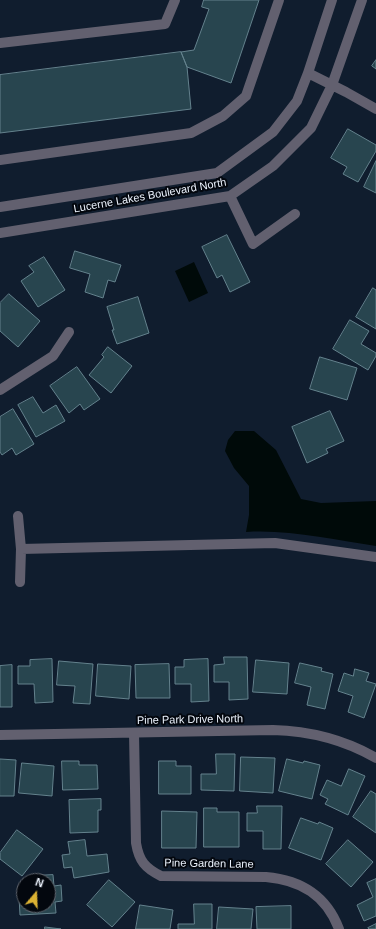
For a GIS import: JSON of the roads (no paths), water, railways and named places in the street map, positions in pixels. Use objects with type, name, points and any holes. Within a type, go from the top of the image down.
[{"type":"street","points":[[0,43],[165,24],[175,0]]},
{"type":"street","points":[[0,160],[191,133],[223,116],[246,96],[279,0]]},
{"type":"street","name":"Lucerne Lakes Boulevard North","points":[[0,207],[217,173],[273,132],[297,101],[308,73],[332,0]]},
{"type":"street","name":"Lucerne Lakes Boulevard North","points":[[0,233],[230,196],[273,166],[311,128],[332,85],[362,0]]},
{"type":"street","points":[[308,73],[376,109]]},
{"type":"street","points":[[230,196],[253,244],[295,214]]},
{"type":"street","points":[[0,390],[53,356],[69,332]]},
{"type":"street","points":[[18,516],[21,549],[20,582]]},
{"type":"street","points":[[21,549],[275,543],[376,556]]},
{"type":"street","name":"Pine Park Drive North","points":[[0,735],[266,730],[288,731],[316,735],[344,743],[376,758]]},
{"type":"street","name":"Pine Garden Lane","points":[[134,733],[136,843],[138,854],[151,872],[162,876],[266,877],[290,881],[307,889],[321,900],[336,921],[339,929]]}]
